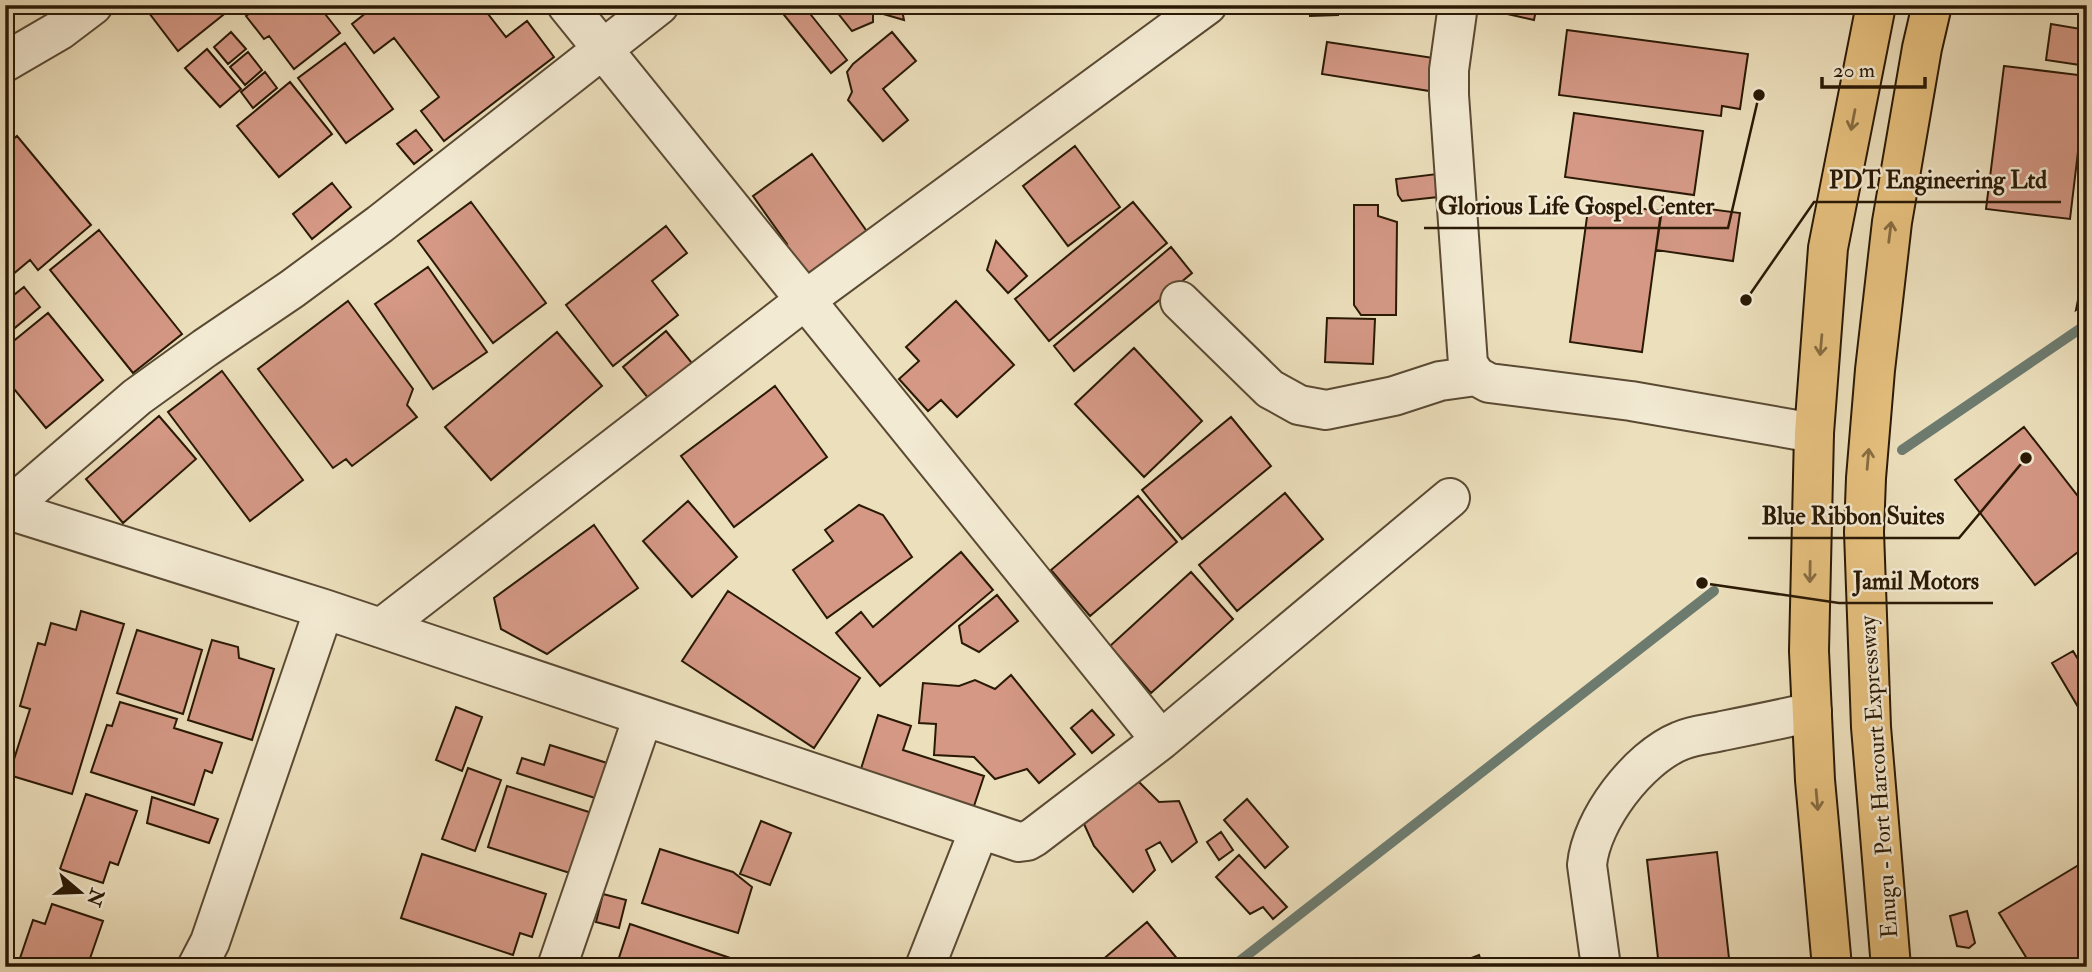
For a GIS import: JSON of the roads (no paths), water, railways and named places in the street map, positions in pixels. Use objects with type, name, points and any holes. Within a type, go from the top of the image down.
[{"type":"highway","points":[[1832,967],[1815,780],[1809,651],[1814,433],[1828,248],[1876,5]]},
{"type":"highway","name":"Enugu - Port Harcourt Expressway","points":[[1891,967],[1871,727],[1864,532],[1866,478],[1892,222],[1922,48],[1933,5]]},
{"type":"street","points":[[5,62],[60,30],[93,5]]},
{"type":"street","points":[[567,5],[1161,740]]},
{"type":"street","points":[[6,509],[137,397],[380,224],[659,5]]},
{"type":"street","points":[[381,628],[804,301],[1207,5]]},
{"type":"street","points":[[1458,5],[1449,69],[1449,95],[1468,364],[1476,376],[1489,383],[1631,401],[1814,433]]},
{"type":"street","points":[[1180,301],[1270,389],[1299,405],[1326,410],[1394,396],[1440,381],[1476,376]]},
{"type":"street","points":[[6,509],[324,609],[979,831],[1019,842],[1027,841],[1161,740],[1450,498]]},
{"type":"street","points":[[197,967],[214,929],[324,609]]},
{"type":"street","points":[[1601,967],[1587,865],[1588,851],[1605,815],[1623,789],[1643,766],[1681,740],[1812,712]]},
{"type":"street","points":[[557,967],[643,717]]},
{"type":"street","points":[[925,967],[979,831]]},
{"type":"waterway","points":[[1902,450],[2087,324]]},
{"type":"waterway","points":[[1232,967],[1714,591]]},
{"type":"place","name":"Glorious Life Gospel Center","points":[[1759,95]]},
{"type":"place","name":"PDT Engineering Ltd","points":[[1746,300]]},
{"type":"place","name":"Blue Ribbon Suites","points":[[2026,458]]},
{"type":"place","name":"Jamil Motors","points":[[1702,583]]}]
